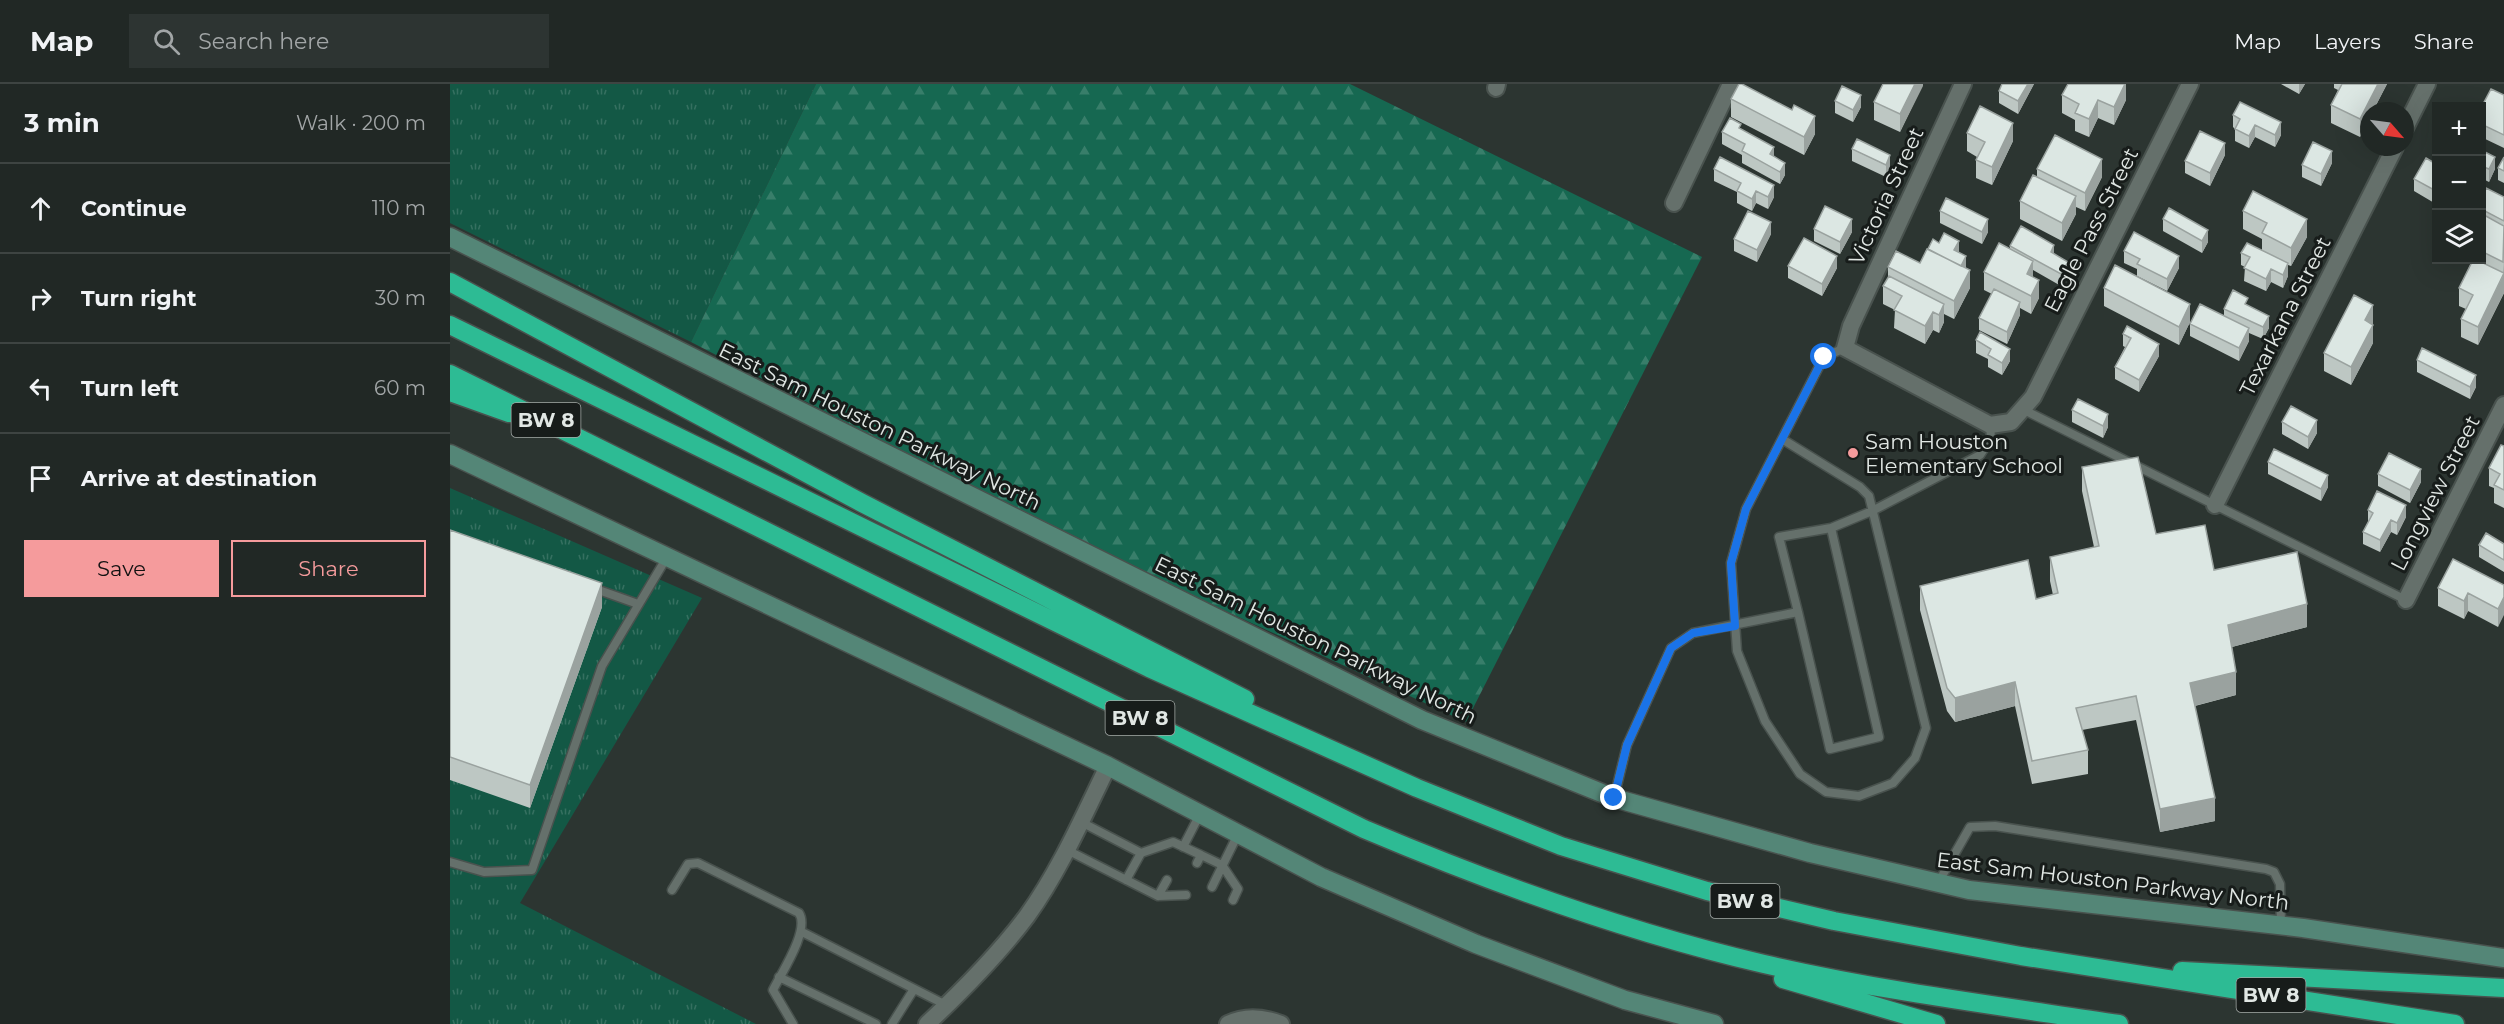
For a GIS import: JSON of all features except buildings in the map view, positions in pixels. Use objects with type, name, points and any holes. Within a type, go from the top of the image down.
[{"type":"highway","points":[[450,282],[862,503],[1417,788]]},
{"type":"highway","name":"BW 8","points":[[450,325],[1149,668],[1417,788],[1561,846],[1707,891],[1844,924],[2087,966],[2455,1024]]},
{"type":"highway","name":"BW 8","points":[[450,374],[641,467],[1364,829],[1531,896],[1654,935],[1763,964],[1866,986],[2119,1024]]},
{"type":"highway","points":[[450,392],[641,467]]},
{"type":"highway","points":[[1654,935],[1783,979],[1936,1024]]},
{"type":"highway","points":[[2087,966],[2504,988]]},
{"type":"main road","name":"East Sam Houston Parkway North","points":[[450,237],[1422,720],[1614,798],[1788,848],[1969,890],[2281,925],[2504,958]]},
{"type":"main road","name":"BW 8","points":[[450,454],[1108,766],[1321,877],[1476,944],[1625,999],[1714,1024]]},
{"type":"street","points":[[1674,203],[1731,84]]},
{"type":"street","name":"Victoria Street","points":[[1845,348],[1851,326],[1963,84]]},
{"type":"street","name":"Eagle Pass Street","points":[[2027,403],[2190,84]]},
{"type":"street","points":[[2414,110],[2427,84]]},
{"type":"street","name":"Texarkana Street","points":[[2215,505],[2391,156]]},
{"type":"street","points":[[1845,348],[1990,425],[2012,422],[2027,403]]},
{"type":"street","name":"Longview Street","points":[[2406,600],[2504,405]]},
{"type":"street","points":[[927,1024],[1027,915],[1067,850],[1108,766]]},
{"type":"street","points":[[1228,1024],[1239,1018],[1265,1018],[1281,1024]]},
{"type":"lane","points":[[1782,439],[1860,487],[1869,496],[1926,728],[1915,758],[1893,783],[1859,796],[1826,792],[1800,774],[1765,721],[1737,651],[1731,563],[1746,509],[1824,357],[1845,348]]},
{"type":"lane","points":[[2027,403],[2215,505],[2406,600]]},
{"type":"lane","points":[[1831,528],[1879,737],[1830,749],[1779,537],[1831,528],[1872,511],[1980,455],[1991,438],[1990,425]]},
{"type":"lane","points":[[450,862],[484,872],[532,870],[602,666],[667,557]]},
{"type":"lane","points":[[582,584],[638,604]]},
{"type":"lane","points":[[1614,798],[1627,745],[1671,648],[1693,633],[1798,612]]},
{"type":"lane","points":[[1183,847],[1200,814]]},
{"type":"lane","points":[[1081,822],[1141,853]]},
{"type":"lane","points":[[1938,883],[1970,827],[1995,826],[2266,868],[2274,872],[2280,884],[2281,925]]},
{"type":"lane","points":[[1212,887],[1238,834]]},
{"type":"lane","points":[[1126,880],[1141,853],[1173,842],[1199,859],[1222,865],[1238,889],[1233,900]]},
{"type":"lane","points":[[1067,850],[1158,896],[1186,895]]},
{"type":"lane","points":[[672,890],[688,864],[698,863],[798,913],[803,919],[802,932],[773,990],[793,1024]]},
{"type":"lane","points":[[1158,896],[1167,880]]},
{"type":"lane","points":[[802,932],[946,1005]]},
{"type":"lane","points":[[779,977],[876,1024]]},
{"type":"lane","points":[[892,1024],[914,989]]},
{"type":"green space","points":[[450,84],[816,84],[691,342],[450,223]]},
{"type":"green space","points":[[816,84],[1350,84],[1702,257],[1466,722],[1089,548],[691,342]]},
{"type":"green space","points":[[450,488],[702,598],[520,903],[756,1024],[450,1024]]},
{"type":"place","name":"Sam Houston Elementary School","points":[[1853,453]]},
{"type":"route","points":[[1614,798],[1627,745],[1671,648],[1693,633],[1735,626],[1731,563],[1746,509],[1824,357]]}]
